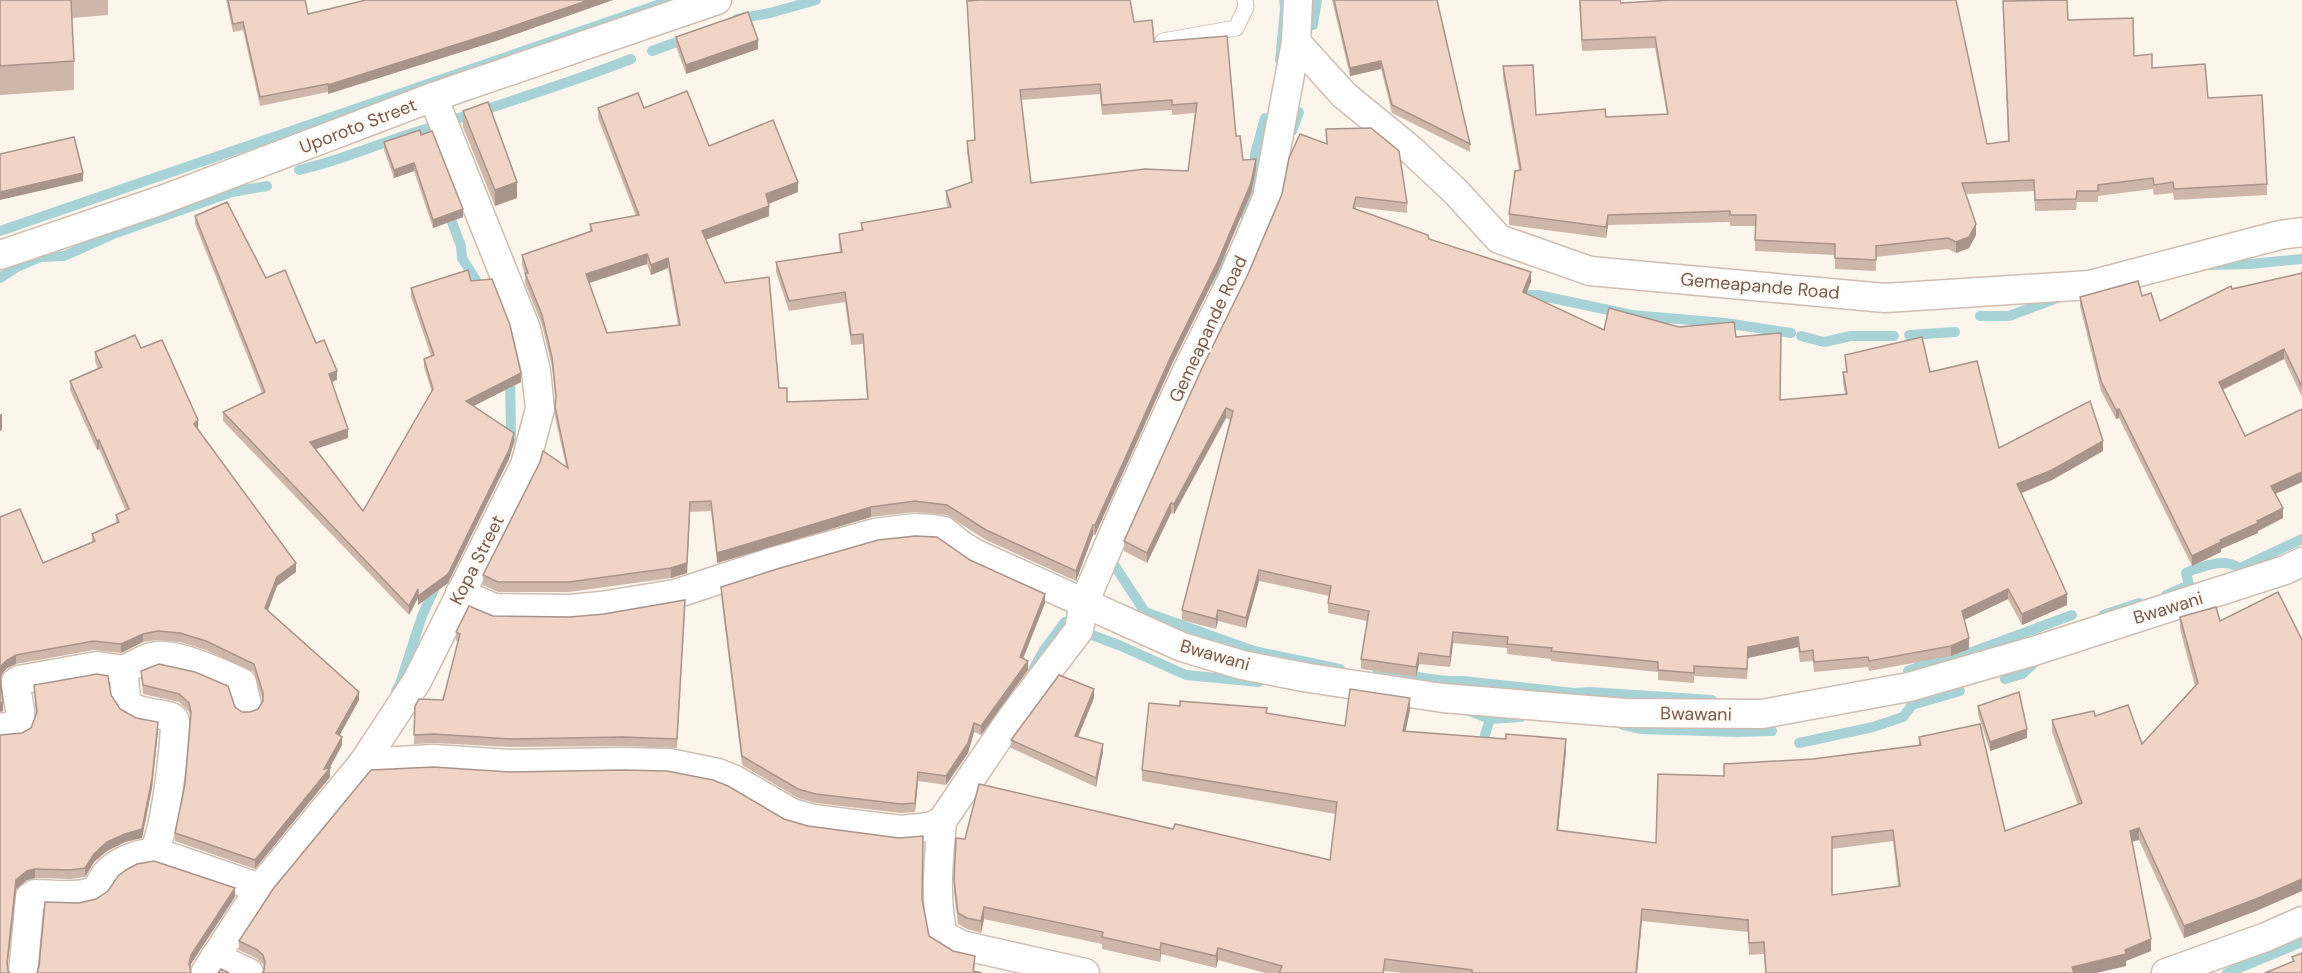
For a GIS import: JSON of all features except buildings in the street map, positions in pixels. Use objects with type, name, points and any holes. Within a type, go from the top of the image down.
[{"type":"street","name":"Uporoto Street","points":[[0,255],[162,201],[433,97],[717,0]]},
{"type":"street","name":"Gemeapande Road","points":[[942,821],[1011,718],[1078,630],[1084,603],[1187,371],[1233,278],[1267,198],[1296,42],[1298,0]]},
{"type":"street","name":"Gemeapande Road","points":[[1296,42],[1344,95],[1410,149],[1456,192],[1499,239],[1590,271],[1896,297],[2090,285],[2280,235],[2302,232]]},
{"type":"street","name":"Kopa Street","points":[[210,965],[260,888],[363,763],[417,681],[525,465],[540,409],[536,371],[526,329],[433,97]]},
{"type":"street","name":"Bwawani","points":[[460,593],[494,608],[570,609],[601,606],[675,594],[772,562],[875,533],[933,528],[944,531],[978,555],[1182,647],[1242,665],[1309,678],[1443,698],[1625,713],[1762,714],[1909,687],[2034,651],[2286,570],[2302,562]]},
{"type":"street","points":[[0,728],[19,725],[21,720],[16,690],[16,682],[19,680],[97,666],[124,670],[158,656],[207,667],[242,683],[247,705]]},
{"type":"street","points":[[124,670],[126,695],[131,708],[170,716],[175,721],[172,760],[159,840],[152,853]]},
{"type":"street","points":[[363,763],[433,759],[510,764],[623,762],[669,764],[718,773],[735,780],[792,813],[813,819],[901,830],[930,827],[942,821],[938,895],[939,919],[943,935],[961,945],[1085,973]]},
{"type":"street","points":[[23,973],[30,897],[35,894],[79,894],[92,891],[114,867],[128,859],[152,853],[183,860],[260,888]]},
{"type":"street","points":[[2166,973],[2266,937],[2302,921]]},
{"type":"street","points":[[210,965],[249,973]]},
{"type":"lane","points":[[1163,41],[1236,28],[1246,7],[1245,0]]},
{"type":"waterway","points":[[0,231],[672,0]]},
{"type":"waterway","points":[[737,19],[770,13],[816,0]]},
{"type":"waterway","points":[[1280,60],[1284,0]]},
{"type":"waterway","points":[[1313,25],[1317,0]]},
{"type":"waterway","points":[[652,51],[688,38]]},
{"type":"waterway","points":[[299,170],[553,87],[631,59]]},
{"type":"waterway","points":[[1292,131],[1299,112]]},
{"type":"waterway","points":[[1246,217],[1252,192],[1255,154],[1265,118]]},
{"type":"waterway","points":[[0,278],[17,267],[41,257],[64,256],[116,233],[232,192],[267,186]]},
{"type":"waterway","points":[[447,209],[461,246],[462,258],[484,293]]},
{"type":"waterway","points":[[1215,281],[1230,256]]},
{"type":"waterway","points":[[2209,265],[2302,259]]},
{"type":"waterway","points":[[1523,307],[1530,295],[1538,295],[1632,315],[1725,323],[1791,333]]},
{"type":"waterway","points":[[1980,316],[2009,316],[2060,297]]},
{"type":"waterway","points":[[1909,335],[1955,332]]},
{"type":"waterway","points":[[1801,336],[1824,342],[1851,336],[1894,336]]},
{"type":"waterway","points":[[509,444],[511,439],[510,373]]},
{"type":"waterway","points":[[2166,595],[2189,585],[2186,573],[2190,571],[2221,563],[2240,568],[2302,539]]},
{"type":"waterway","points":[[1110,554],[1109,557],[1145,612],[1254,651],[1340,669]]},
{"type":"waterway","points":[[396,691],[422,616],[437,583]]},
{"type":"waterway","points":[[2103,615],[2139,603]]},
{"type":"waterway","points":[[1908,671],[1923,665],[1956,658],[2072,615]]},
{"type":"waterway","points":[[1033,670],[1044,650],[1065,622],[1186,675],[1259,682]]},
{"type":"waterway","points":[[2005,679],[2022,674],[2033,664],[2033,655]]},
{"type":"waterway","points":[[1376,675],[1400,674],[1574,693],[1712,700]]},
{"type":"waterway","points":[[1799,743],[1873,727],[1903,717],[1912,705],[1960,691]]},
{"type":"waterway","points":[[1467,710],[1490,719]]},
{"type":"waterway","points":[[1484,749],[1490,719],[1521,717]]},
{"type":"waterway","points":[[1623,725],[1640,729],[1772,731]]},
{"type":"waterway","points":[[2227,973],[2302,942]]}]
